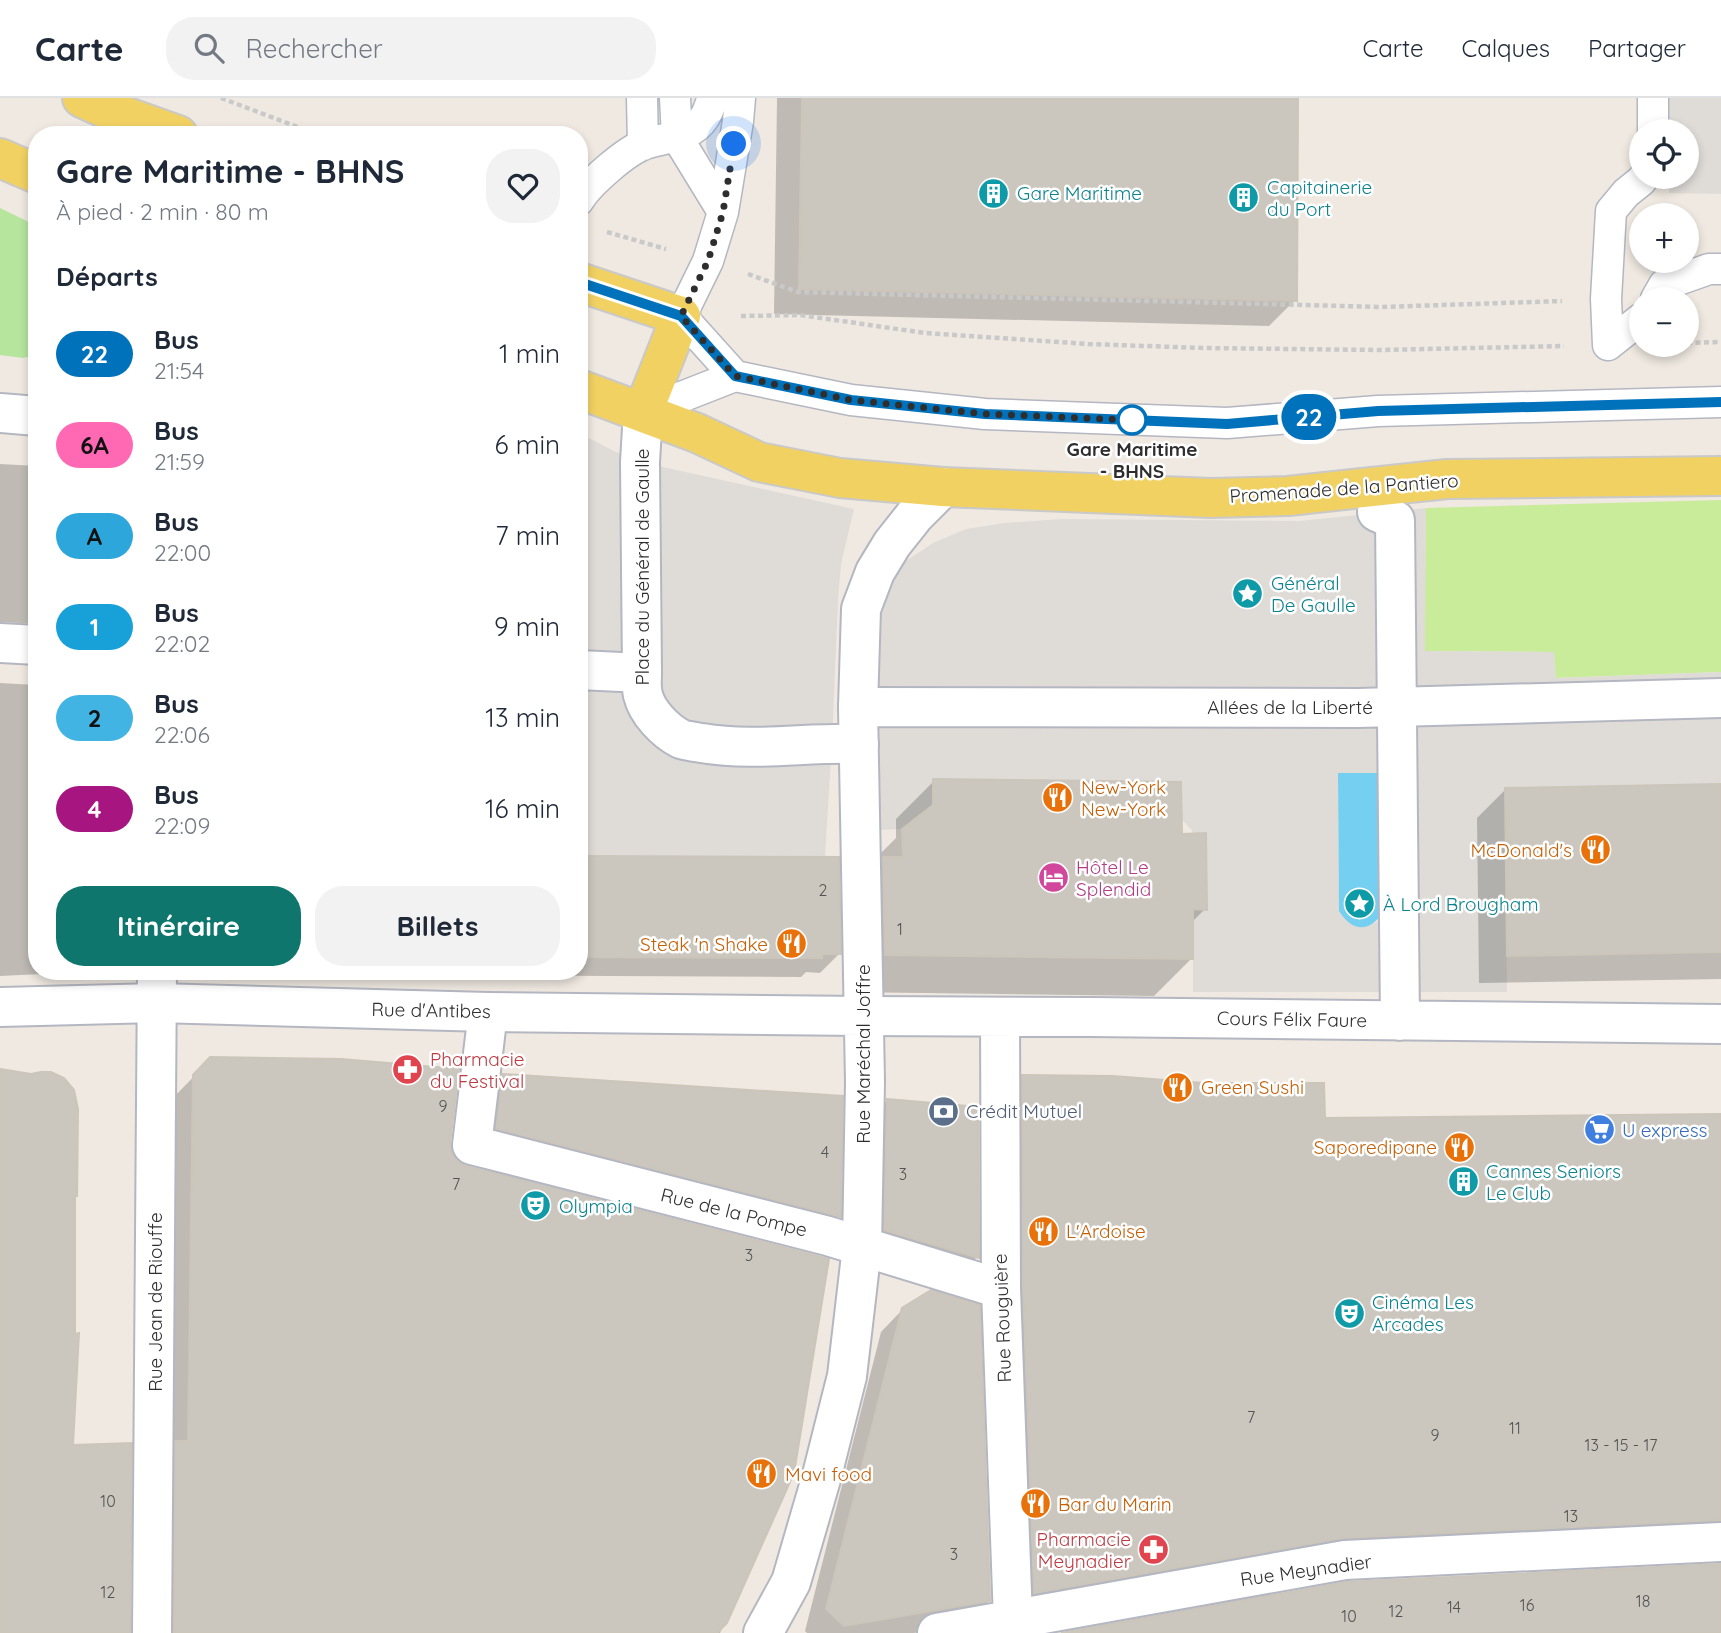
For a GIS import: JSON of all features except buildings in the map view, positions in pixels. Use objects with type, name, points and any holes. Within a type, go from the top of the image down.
[{"type":"main road","points":[[82,98],[153,126]]},
{"type":"main road","points":[[0,158],[28,170]]},
{"type":"main road","points":[[588,285],[681,316],[643,412]]},
{"type":"main road","name":"Promenade de la Pantiero","points":[[588,392],[697,433],[760,462],[840,478],[943,487],[1210,498],[1288,496],[1447,479],[1721,476]]},
{"type":"street","name":"Place du Général de Gaulle","points":[[643,412],[640,461],[642,673],[643,695],[650,709],[662,726],[682,739],[733,747],[859,744]]},
{"type":"street","points":[[0,413],[28,415]]},
{"type":"street","name":"Rue Maréchal Joffre","points":[[763,1633],[791,1582],[821,1479],[846,1376],[862,1247],[865,1082],[858,707],[862,609],[875,572],[892,544],[943,487]]},
{"type":"street","points":[[1377,512],[1395,520],[1399,1020]]},
{"type":"street","points":[[0,642],[28,644]]},
{"type":"street","points":[[588,670],[642,673]]},
{"type":"street","name":"Allées de la Liberté","points":[[858,707],[1358,708],[1721,698]]},
{"type":"street","name":"Rue d'Antibes","points":[[0,1007],[157,987],[488,1012],[863,1016]]},
{"type":"street","name":"Rue Jean de Riouffe","points":[[152,1633],[157,987]]},
{"type":"street","name":"Rue de la Pompe","points":[[488,1012],[472,1145],[828,1236],[1000,1289]]},
{"type":"street","name":"Cours Félix Faure","points":[[863,1016],[1721,1024]]},
{"type":"street","name":"Rue Rouguière","points":[[1000,1017],[1000,1289],[1013,1620]]},
{"type":"street","name":"Rue Meynadier","points":[[937,1633],[1345,1560],[1721,1542]]},
{"type":"lane","points":[[642,98],[643,145]]},
{"type":"lane","points":[[675,98],[677,137],[723,212]]},
{"type":"lane","points":[[588,188],[612,166],[643,145],[691,131],[704,119],[713,98]]},
{"type":"lane","points":[[735,376],[681,316],[708,261],[723,212],[740,98]]},
{"type":"lane","points":[[1653,98],[1653,119]]},
{"type":"lane","points":[[1608,345],[1606,299],[1611,211],[1631,189]]},
{"type":"lane","points":[[1663,287],[1709,269],[1721,269]]},
{"type":"lane","points":[[1608,345],[1629,328]]},
{"type":"lane","points":[[643,412],[735,376],[851,400],[985,414],[1227,424],[1378,411],[1721,402]]},
{"type":"path","points":[[221,98],[295,126]]},
{"type":"path","points":[[605,231],[708,261],[798,292],[1382,307],[1606,299]]},
{"type":"path","points":[[681,316],[800,316],[925,333],[1126,345],[1380,350],[1608,345]]},
{"type":"path","points":[[1699,343],[1721,342]]},
{"type":"green space","points":[[0,208],[28,222],[28,357],[0,355]]},
{"type":"green space","points":[[1721,500],[1721,672],[1555,678],[1554,652],[1424,651],[1426,508]]},
{"type":"shaded area","points":[[1668,98],[1721,98],[1721,194],[1669,193],[1669,189],[1699,189],[1699,119],[1669,119]]},
{"type":"shaded area","points":[[588,438],[640,462],[854,509],[841,564],[825,856],[588,856]]},
{"type":"shaded area","points":[[1426,508],[1425,651],[1554,652],[1556,678],[1721,672],[1721,784],[1505,788],[1507,992],[1193,992],[1193,909],[1207,910],[1206,833],[1192,834],[1192,830],[1182,820],[1181,782],[933,780],[933,820],[902,829],[878,830],[880,602],[890,580],[906,561],[933,543],[966,529],[1004,523],[1061,519],[1299,521]],"holes":[[[1338,773],[1383,912],[1378,921],[1370,926],[1339,911]]]},
{"type":"water","points":[[1338,773],[1387,773],[1383,912],[1367,926],[1355,926],[1339,911]]},
{"type":"bus line","name":"22","points":[[588,285],[681,316],[735,376],[851,400],[985,414],[1227,424],[1378,411],[1721,402]]},
{"type":"place","name":"Gare Maritime","points":[[994,193]]},
{"type":"place","name":"Capitainerie du Port","points":[[1244,198]]},
{"type":"place","name":"Gare Maritime - BHNS","points":[[1132,420]]},
{"type":"place","name":"Général De Gaulle","points":[[1248,594]]},
{"type":"place","name":"New-York New-York","points":[[1058,798]]},
{"type":"place","name":"McDonald's","points":[[1595,850]]},
{"type":"place","name":"Hôtel Le Splendid","points":[[1053,878]]},
{"type":"place","name":"À Lord Brougham","points":[[1360,904]]},
{"type":"place","name":"Steak 'n Shake","points":[[791,944]]},
{"type":"place","name":"Pharmacie du Festival","points":[[407,1070]]},
{"type":"place","name":"Green Sushi","points":[[1178,1087]]},
{"type":"place","name":"Crédit Mutuel","points":[[943,1111]]},
{"type":"place","name":"U express","points":[[1599,1130]]},
{"type":"place","name":"Saporedipane","points":[[1460,1147]]},
{"type":"place","name":"Cannes Seniors Le Club","points":[[1463,1182]]},
{"type":"place","name":"Olympia","points":[[536,1206]]},
{"type":"place","name":"L'Ardoise","points":[[1043,1231]]},
{"type":"place","name":"Cinéma Les Arcades","points":[[1349,1313]]},
{"type":"place","name":"Mavi food","points":[[762,1474]]},
{"type":"place","name":"Bar du Marin","points":[[1035,1504]]},
{"type":"place","name":"Pharmacie Meynadier","points":[[1154,1550]]},
{"type":"route","points":[[734,144],[723,212],[708,261],[681,316],[735,376],[851,400],[985,414],[1132,420]]}]
